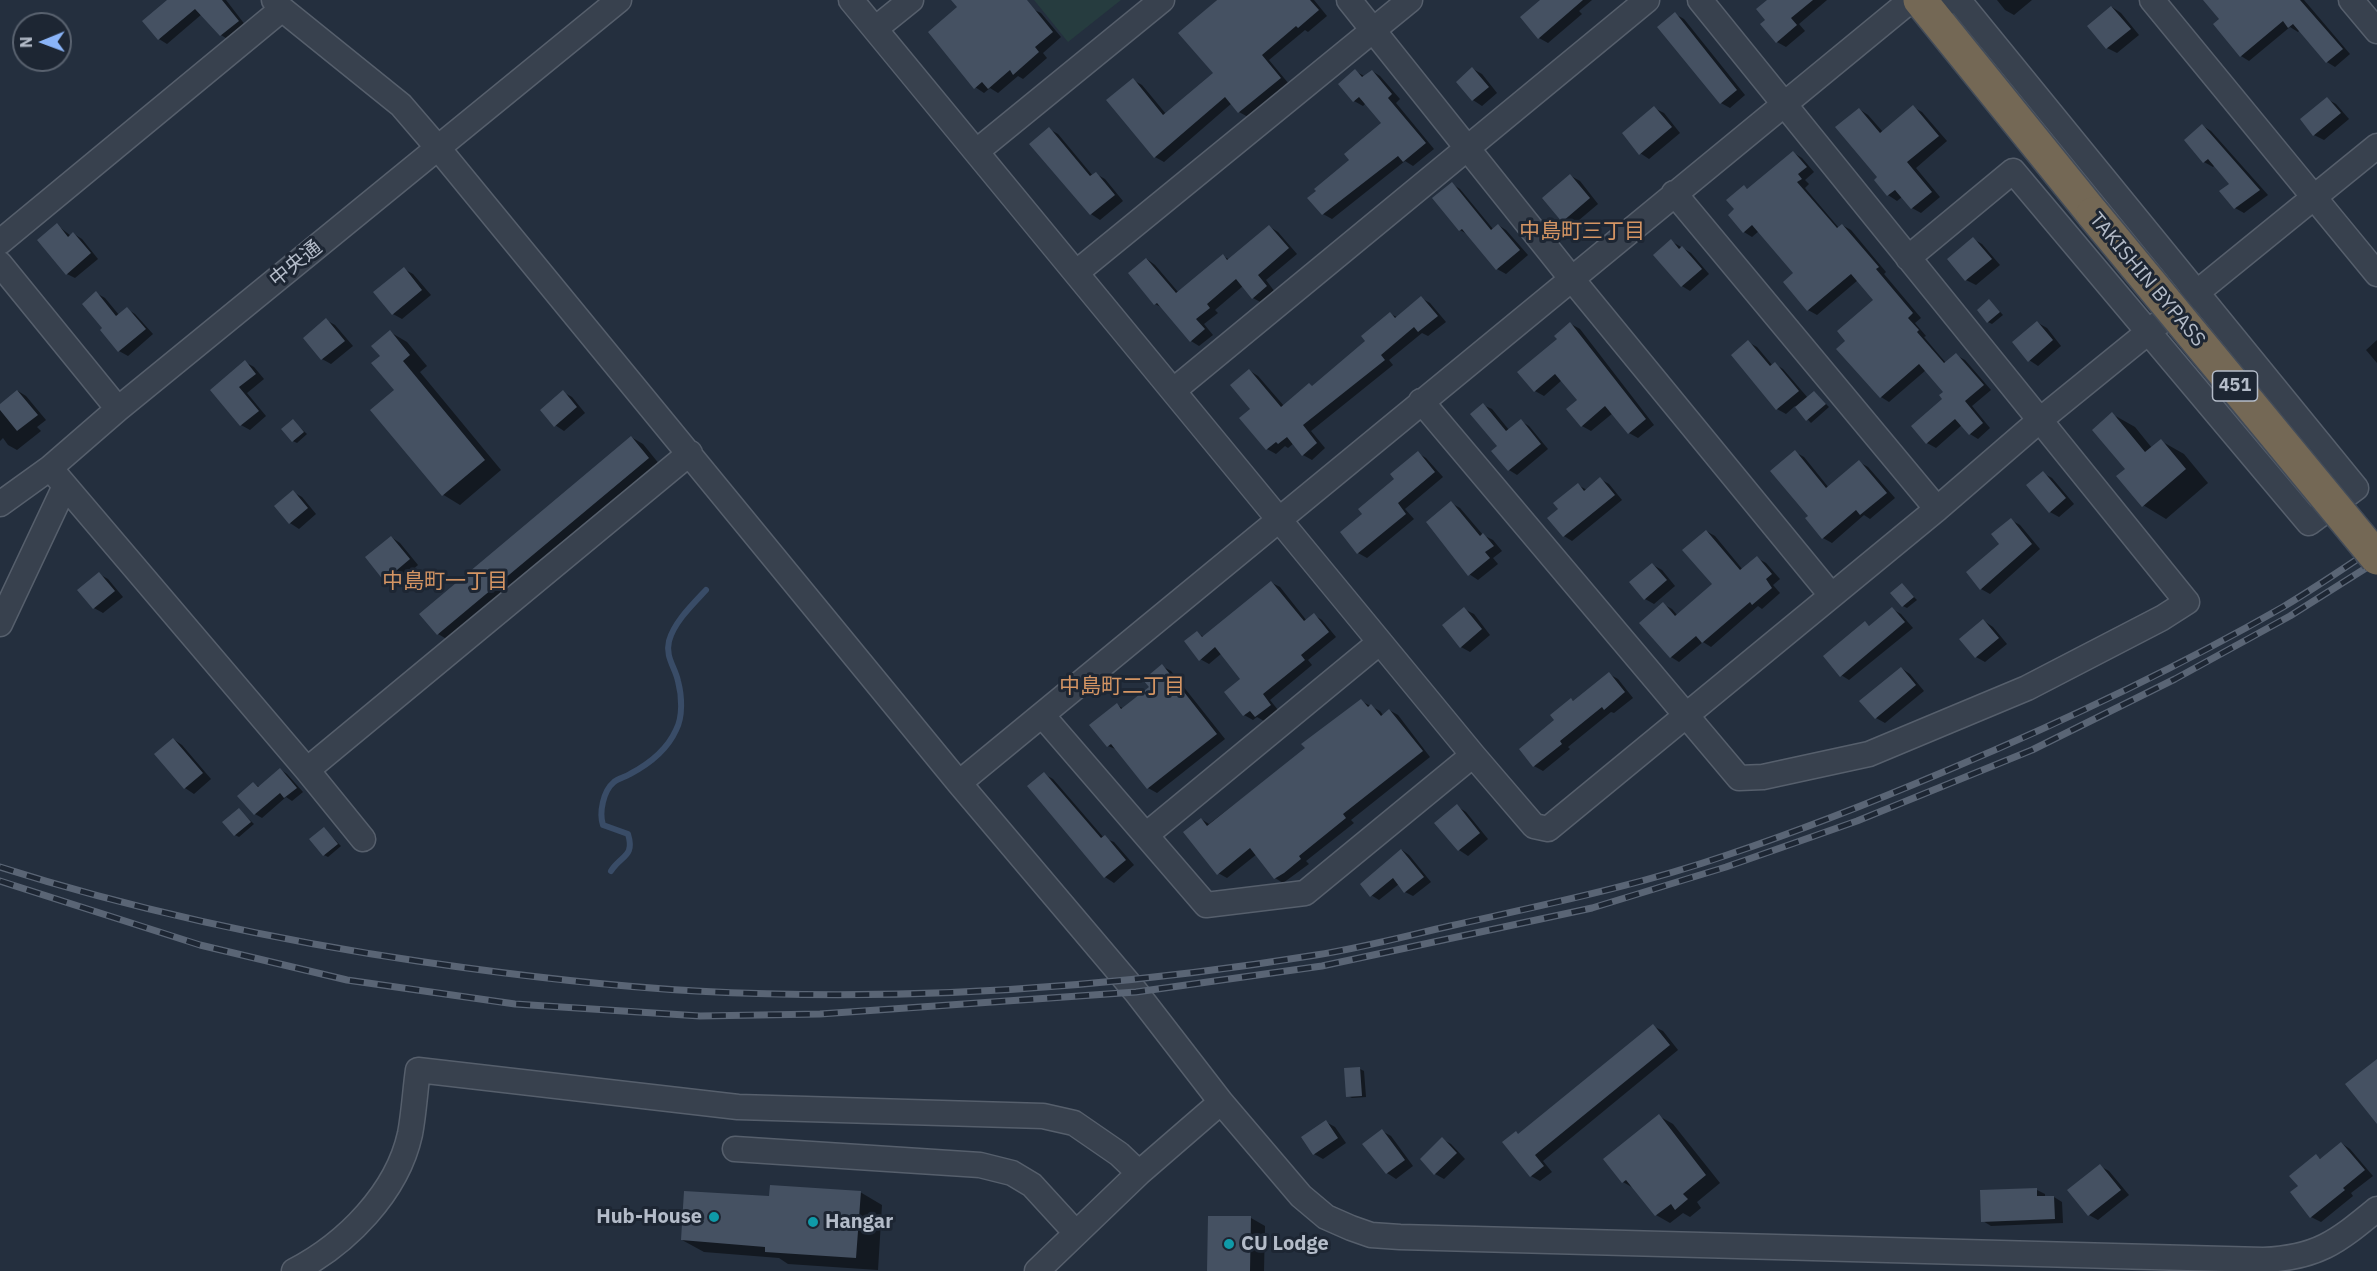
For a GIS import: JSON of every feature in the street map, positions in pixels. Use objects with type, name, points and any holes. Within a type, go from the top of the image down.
[{"type":"highway","name":"TAKISHIN BYPASS","points":[[1920,0],[2377,558]]},
{"type":"street","name":"中央通","points":[[0,504],[58,477],[118,409],[619,0]]},
{"type":"street","points":[[851,0],[1473,755],[1534,826],[1548,829],[1937,508],[2040,420],[2377,146]]},
{"type":"street","points":[[875,29],[911,0]]},
{"type":"street","points":[[977,151],[1162,0]]},
{"type":"street","points":[[1349,0],[1571,278],[1831,595]]},
{"type":"street","points":[[1077,272],[1410,0]]},
{"type":"street","points":[[1174,390],[1647,0]]},
{"type":"street","points":[[1421,401],[1739,778],[1763,777],[1869,754],[2027,688],[2162,618],[2187,602],[1700,0]]},
{"type":"street","points":[[959,783],[1911,0]]},
{"type":"street","points":[[1908,258],[2013,171],[2308,523],[2356,488],[1960,2],[1945,0]]},
{"type":"street","points":[[2152,0],[2312,198],[2377,274]]},
{"type":"street","points":[[2351,0],[2377,31]]},
{"type":"street","points":[[0,242],[278,4],[401,105],[690,453],[959,783],[1136,992],[1221,1102],[1301,1196],[1326,1217],[1371,1235],[2263,1260],[2286,1259],[2312,1253],[2342,1238],[2377,1209]]},
{"type":"street","points":[[1674,193],[1937,508]]},
{"type":"street","points":[[0,264],[118,409]]},
{"type":"street","points":[[307,770],[690,453]]},
{"type":"street","points":[[0,624],[58,477],[363,839]]},
{"type":"street","points":[[1146,835],[1380,642]]},
{"type":"street","points":[[1042,715],[1206,905],[1305,893],[1473,755]]},
{"type":"street","points":[[294,1271],[320,1257],[348,1234],[374,1204],[396,1170],[410,1135],[418,1070],[738,1107],[1043,1116],[1074,1123],[1119,1154],[1139,1173]]},
{"type":"street","points":[[1037,1271],[1139,1173],[1221,1102]]},
{"type":"street","points":[[735,1149],[980,1165],[1012,1173],[1032,1185],[1076,1233]]},
{"type":"green space","points":[[1034,0],[1121,0],[1068,42]]},
{"type":"building","points":[[167,0],[222,0],[239,21],[220,36],[195,9],[158,40],[142,21]]},
{"type":"building","points":[[951,0],[1027,0],[1053,32],[1035,47],[1039,52],[1013,75],[1010,70],[988,89],[982,82],[974,89],[928,32],[957,7]]},
{"type":"building","points":[[1217,0],[1310,0],[1319,10],[1262,55],[1281,78],[1238,113],[1225,97],[1154,158],[1106,100],[1133,78],[1163,115],[1213,73],[1178,33]]},
{"type":"building","points":[[1540,0],[1583,0],[1538,39],[1520,17]]},
{"type":"building","points":[[1767,0],[1813,0],[1791,18],[1797,25],[1776,43],[1760,24],[1765,20],[1756,9]]},
{"type":"building","points":[[2203,0],[2300,0],[2343,49],[2326,63],[2293,24],[2288,28],[2283,21],[2240,57],[2213,24],[2219,19]]},
{"type":"building","points":[[2111,6],[2131,29],[2106,49],[2087,26]]},
{"type":"building","points":[[1675,12],[1737,90],[1720,104],[1657,27]]},
{"type":"building","points":[[1472,67],[1489,87],[1472,101],[1456,82]]},
{"type":"building","points":[[1355,69],[1362,77],[1372,70],[1392,94],[1388,98],[1426,143],[1403,162],[1398,156],[1322,215],[1307,198],[1316,191],[1314,189],[1349,160],[1344,154],[1381,123],[1359,97],[1353,102],[1338,84]]},
{"type":"building","points":[[2327,97],[2341,113],[2313,136],[2300,119]]},
{"type":"building","points":[[1913,105],[1939,136],[1907,162],[1932,192],[1911,209],[1895,190],[1887,196],[1874,180],[1877,177],[1835,127],[1859,108],[1880,133]]},
{"type":"building","points":[[1654,106],[1672,127],[1639,155],[1622,133]]},
{"type":"building","points":[[2202,124],[2260,190],[2234,209],[2219,191],[2229,184],[2208,159],[2203,163],[2184,140]]},
{"type":"building","points":[[1049,127],[1090,176],[1096,172],[1115,195],[1090,215],[1029,144]]},
{"type":"building","points":[[1793,151],[1807,167],[1798,174],[1802,179],[1797,182],[1837,228],[1842,224],[1879,267],[1876,269],[1913,313],[1908,318],[1919,330],[1917,332],[1944,363],[1956,353],[1984,385],[1965,401],[1983,423],[1969,435],[1955,419],[1926,444],[1911,426],[1942,399],[1939,395],[1943,392],[1919,364],[1880,398],[1836,349],[1845,341],[1837,331],[1873,300],[1851,274],[1807,311],[1783,282],[1793,273],[1752,225],[1743,233],[1728,215],[1734,209],[1726,200],[1744,185],[1747,189]]},
{"type":"building","points":[[1570,174],[1590,198],[1562,222],[1542,198]]},
{"type":"building","points":[[1452,182],[1491,230],[1498,224],[1520,250],[1496,270],[1462,229],[1459,231],[1432,198]]},
{"type":"building","points":[[57,223],[68,237],[73,232],[91,253],[66,275],[37,240]]},
{"type":"building","points":[[1269,225],[1289,248],[1258,275],[1267,286],[1252,299],[1236,279],[1207,304],[1210,308],[1196,319],[1205,329],[1190,342],[1157,303],[1154,305],[1128,273],[1146,258],[1176,293],[1223,254],[1227,260]]},
{"type":"building","points":[[1973,237],[1992,259],[1965,281],[1947,259]]},
{"type":"building","points":[[1671,239],[1679,249],[1682,246],[1702,269],[1681,287],[1653,255]]},
{"type":"building","points":[[404,267],[422,290],[392,315],[373,292]]},
{"type":"building","points":[[96,291],[116,316],[127,307],[146,329],[118,352],[82,304]]},
{"type":"building","points":[[1421,296],[1438,316],[1418,332],[1414,327],[1381,355],[1385,360],[1303,425],[1317,443],[1302,456],[1287,437],[1266,450],[1239,418],[1250,409],[1230,385],[1249,369],[1281,407],[1309,383],[1312,386],[1365,341],[1361,336],[1390,312],[1395,318]]},
{"type":"building","points":[[1989,299],[2000,312],[1987,323],[1977,310]]},
{"type":"building","points":[[326,318],[345,341],[321,360],[303,338]]},
{"type":"building","points":[[2037,321],[2053,340],[2028,362],[2012,342]]},
{"type":"building","points":[[1570,322],[1646,419],[1628,434],[1605,406],[1581,427],[1566,409],[1577,400],[1555,374],[1534,392],[1517,372],[1557,339],[1554,336]]},
{"type":"building","points":[[390,330],[410,355],[403,361],[485,460],[442,496],[370,410],[394,390],[371,363],[380,356],[371,346]]},
{"type":"building","points":[[1748,340],[1770,366],[1775,362],[1799,391],[1776,410],[1731,355]]},
{"type":"building","points":[[245,360],[256,374],[239,387],[259,411],[240,426],[210,390]]},
{"type":"building","points":[[17,390],[38,415],[17,431],[0,410],[0,404]]},
{"type":"building","points":[[563,390],[577,407],[554,427],[540,410]]},
{"type":"building","points":[[1814,391],[1826,404],[1806,421],[1795,407]]},
{"type":"building","points":[[1483,403],[1506,431],[1521,419],[1541,444],[1508,471],[1491,451],[1497,446],[1470,414]]},
{"type":"building","points":[[2112,412],[2145,452],[2161,439],[2186,469],[2142,507],[2116,476],[2125,469],[2092,430]]},
{"type":"building","points":[[293,419],[304,432],[292,442],[281,429]]},
{"type":"building","points":[[631,436],[649,458],[437,635],[419,614]]},
{"type":"building","points":[[1795,450],[1826,488],[1859,460],[1887,493],[1860,515],[1856,510],[1822,539],[1805,518],[1808,516],[1770,471]]},
{"type":"building","points":[[1418,451],[1435,472],[1398,503],[1406,514],[1357,554],[1340,532],[1362,514],[1358,509],[1394,479],[1390,474]]},
{"type":"building","points":[[2043,471],[2066,498],[2049,513],[2026,485]]},
{"type":"building","points":[[1600,477],[1615,495],[1563,537],[1547,518],[1558,509],[1553,503],[1578,483],[1584,491]]},
{"type":"building","points":[[293,490],[308,508],[289,524],[274,506]]},
{"type":"building","points":[[1451,501],[1480,536],[1483,533],[1494,546],[1485,552],[1490,558],[1468,576],[1426,522]]},
{"type":"building","points":[[2011,518],[2032,544],[1980,590],[1966,572],[1999,544],[1991,534]]},
{"type":"building","points":[[1706,530],[1740,570],[1757,556],[1772,574],[1766,579],[1772,588],[1752,605],[1750,602],[1702,643],[1696,636],[1670,658],[1639,623],[1663,602],[1675,616],[1712,584],[1682,550]]},
{"type":"building","points":[[391,536],[410,559],[384,581],[365,557]]},
{"type":"building","points":[[1652,563],[1667,580],[1644,600],[1629,582]]},
{"type":"building","points":[[99,572],[115,591],[93,609],[77,590]]},
{"type":"building","points":[[1271,581],[1304,621],[1314,613],[1329,632],[1301,655],[1305,660],[1263,694],[1271,705],[1255,717],[1250,711],[1243,716],[1224,692],[1240,679],[1215,647],[1199,661],[1184,641],[1197,631],[1202,637]]},
{"type":"building","points":[[1902,583],[1914,597],[1902,607],[1890,593]]},
{"type":"building","points":[[1464,607],[1482,629],[1460,648],[1442,625]]},
{"type":"building","points":[[1892,607],[1905,622],[1840,677],[1823,656],[1865,621],[1869,626]]},
{"type":"building","points":[[1983,619],[1999,638],[1975,658],[1959,639]]},
{"type":"building","points":[[1162,664],[1217,734],[1147,789],[1111,744],[1107,747],[1089,725],[1117,703],[1121,709],[1149,687],[1143,680]]},
{"type":"building","points":[[1901,667],[1916,685],[1875,719],[1859,701]]},
{"type":"building","points":[[1609,672],[1625,692],[1604,710],[1602,707],[1560,741],[1562,744],[1533,767],[1519,749],[1554,720],[1550,715],[1571,698],[1573,701]]},
{"type":"building","points":[[1361,699],[1368,707],[1371,704],[1381,716],[1389,709],[1423,751],[1343,814],[1346,818],[1299,856],[1301,859],[1284,873],[1274,879],[1250,848],[1217,875],[1183,832],[1201,818],[1207,826],[1305,748],[1301,744]]},
{"type":"building","points":[[173,738],[203,773],[184,789],[154,754]]},
{"type":"building","points":[[280,768],[297,788],[284,798],[280,793],[254,815],[237,796],[253,782],[258,787]]},
{"type":"building","points":[[1044,772],[1101,838],[1105,835],[1126,860],[1104,878],[1027,786]]},
{"type":"building","points":[[1457,804],[1480,833],[1458,851],[1434,823]]},
{"type":"building","points":[[239,808],[251,822],[234,836],[222,822]]},
{"type":"building","points":[[324,827],[338,844],[323,856],[309,839]]},
{"type":"building","points":[[1401,849],[1424,877],[1404,893],[1393,878],[1370,897],[1360,884]]},
{"type":"building","points":[[1653,1024],[1670,1045],[1535,1155],[1544,1166],[1530,1177],[1502,1142],[1516,1131],[1518,1134]]},
{"type":"building","points":[[2377,1059],[2377,1124],[2345,1084]]},
{"type":"building","points":[[1360,1067],[1362,1096],[1346,1097],[1344,1068]]},
{"type":"building","points":[[1659,1114],[1706,1175],[1683,1194],[1688,1199],[1675,1210],[1671,1204],[1655,1216],[1626,1180],[1622,1183],[1603,1159]]},
{"type":"building","points":[[1326,1120],[1338,1138],[1313,1155],[1301,1137]]},
{"type":"building","points":[[1382,1129],[1405,1160],[1386,1174],[1362,1144]]},
{"type":"building","points":[[1442,1137],[1457,1153],[1434,1175],[1420,1159]]},
{"type":"building","points":[[2341,1142],[2365,1170],[2343,1188],[2345,1190],[2310,1218],[2290,1192],[2298,1186],[2289,1176],[2316,1154],[2320,1159]]},
{"type":"building","points":[[2100,1164],[2121,1190],[2088,1216],[2067,1190]]},
{"type":"building","points":[[770,1185],[861,1191],[856,1258],[765,1252],[765,1247],[681,1240],[684,1191],[769,1196]]},
{"type":"building","points":[[2037,1188],[2037,1196],[2054,1196],[2055,1219],[1981,1222],[1980,1190]]},
{"type":"building","name":"CU Lodge","points":[[1208,1216],[1251,1216],[1250,1271],[1207,1271]]},
{"type":"waterway","points":[[611,871],[628,852],[630,842],[628,834],[603,825],[602,808],[605,796],[614,782],[657,756],[668,744],[676,730],[680,719],[681,700],[678,681],[669,657],[669,641],[679,620],[706,590]]},
{"type":"railway","points":[[0,867],[157,911],[263,934],[370,954],[458,967],[628,986],[774,994],[930,993],[1085,984],[1240,966],[1350,949],[1590,894],[1693,866],[1811,825],[1991,752],[2160,673],[2283,607],[2377,546]]},
{"type":"railway","points":[[0,881],[200,945],[347,980],[515,1004],[700,1016],[820,1014],[1136,992],[1322,966],[1592,908],[1726,867],[1857,821],[2032,750],[2175,679],[2290,616],[2377,561]]},
{"type":"place","name":"Hub-House","points":[[714,1217]]},
{"type":"place","name":"Hangar","points":[[813,1222]]},
{"type":"place","name":"CU Lodge","points":[[1229,1244]]},
{"type":"district","name":"中島町三丁目","points":[[1582,232]]},
{"type":"district","name":"中島町一丁目","points":[[445,582]]},
{"type":"district","name":"中島町二丁目","points":[[1122,687]]}]
